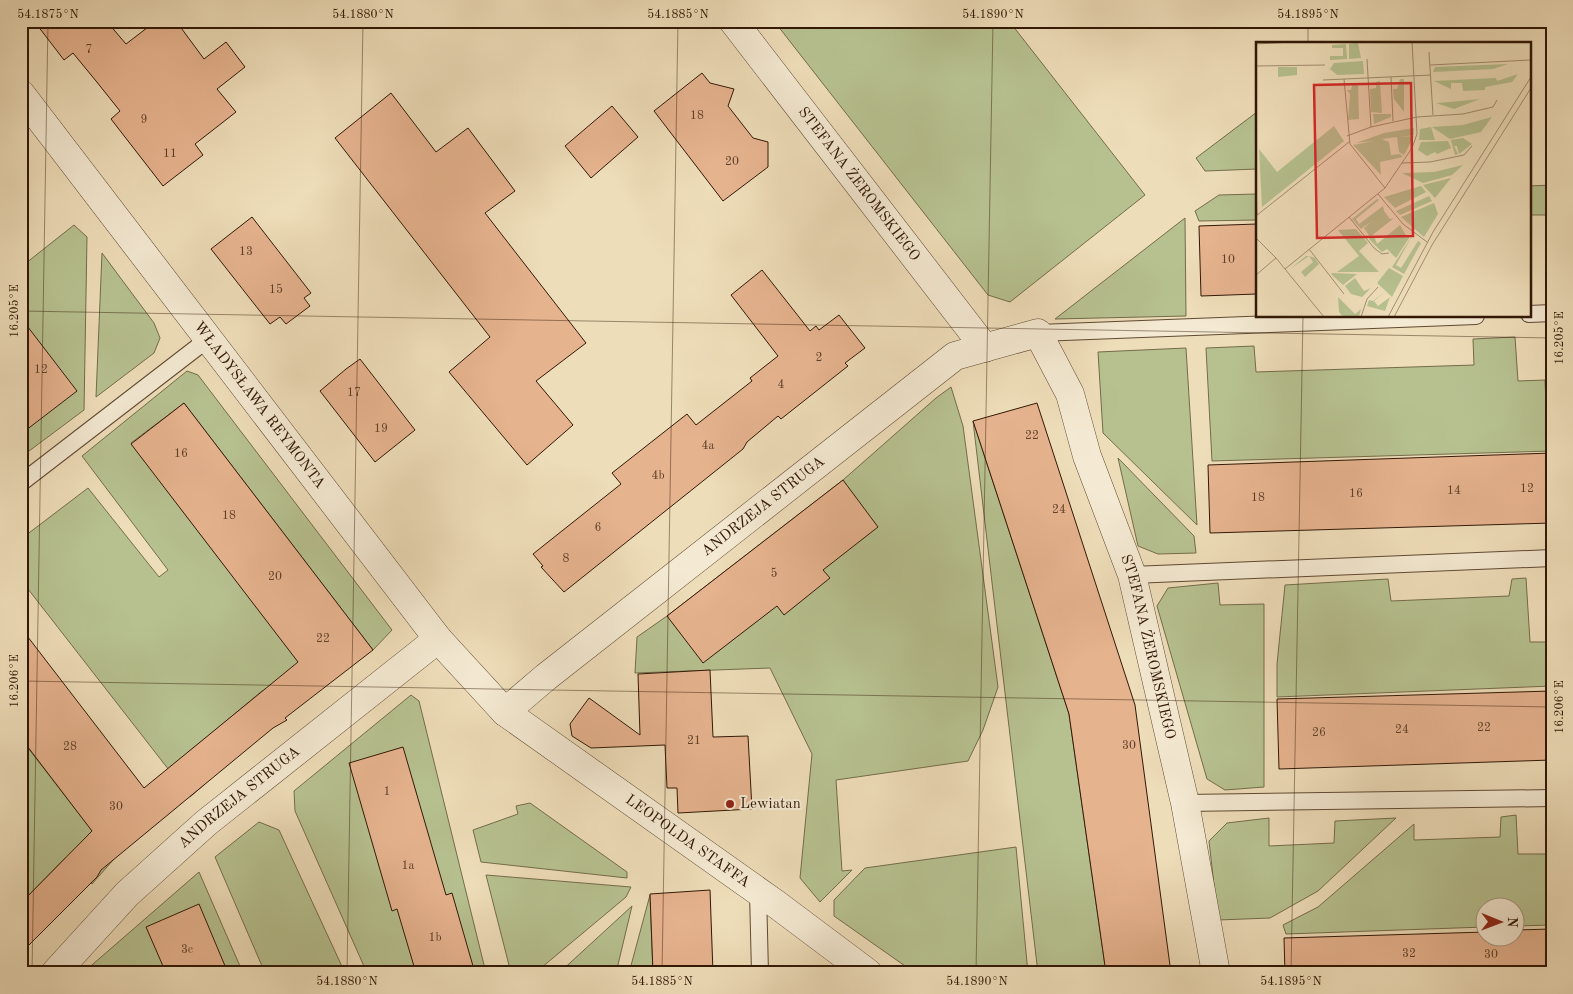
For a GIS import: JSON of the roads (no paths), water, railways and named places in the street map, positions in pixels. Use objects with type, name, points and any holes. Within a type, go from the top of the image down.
[{"type":"street","name":"STEFANA ŻEROMSKIEGO","points":[[733,21],[985,348]]},
{"type":"street","name":"WŁADYSŁAWA REYMONTA","points":[[21,94],[438,638],[505,712]]},
{"type":"street","name":"STEFANA ŻEROMSKIEGO","points":[[1038,333],[1070,394],[1088,456],[1132,574],[1185,803],[1216,973]]},
{"type":"street","name":"ANDRZEJA STRUGA","points":[[505,712],[546,677],[955,356],[1038,333]]},
{"type":"street","name":"ANDRZEJA STRUGA","points":[[55,973],[127,894],[206,823],[438,638]]},
{"type":"street","name":"LEOPOLDA STAFFA","points":[[505,712],[758,892],[868,973]]},
{"type":"lane","points":[[1530,314],[1552,313]]},
{"type":"lane","points":[[1038,333],[1424,318]]},
{"type":"lane","points":[[21,483],[208,339]]},
{"type":"lane","points":[[1132,574],[1552,558]]},
{"type":"lane","points":[[1185,803],[1552,798]]},
{"type":"lane","points":[[758,892],[760,973]]},
{"type":"place","name":"Lewiatan","points":[[730,804]]}]
